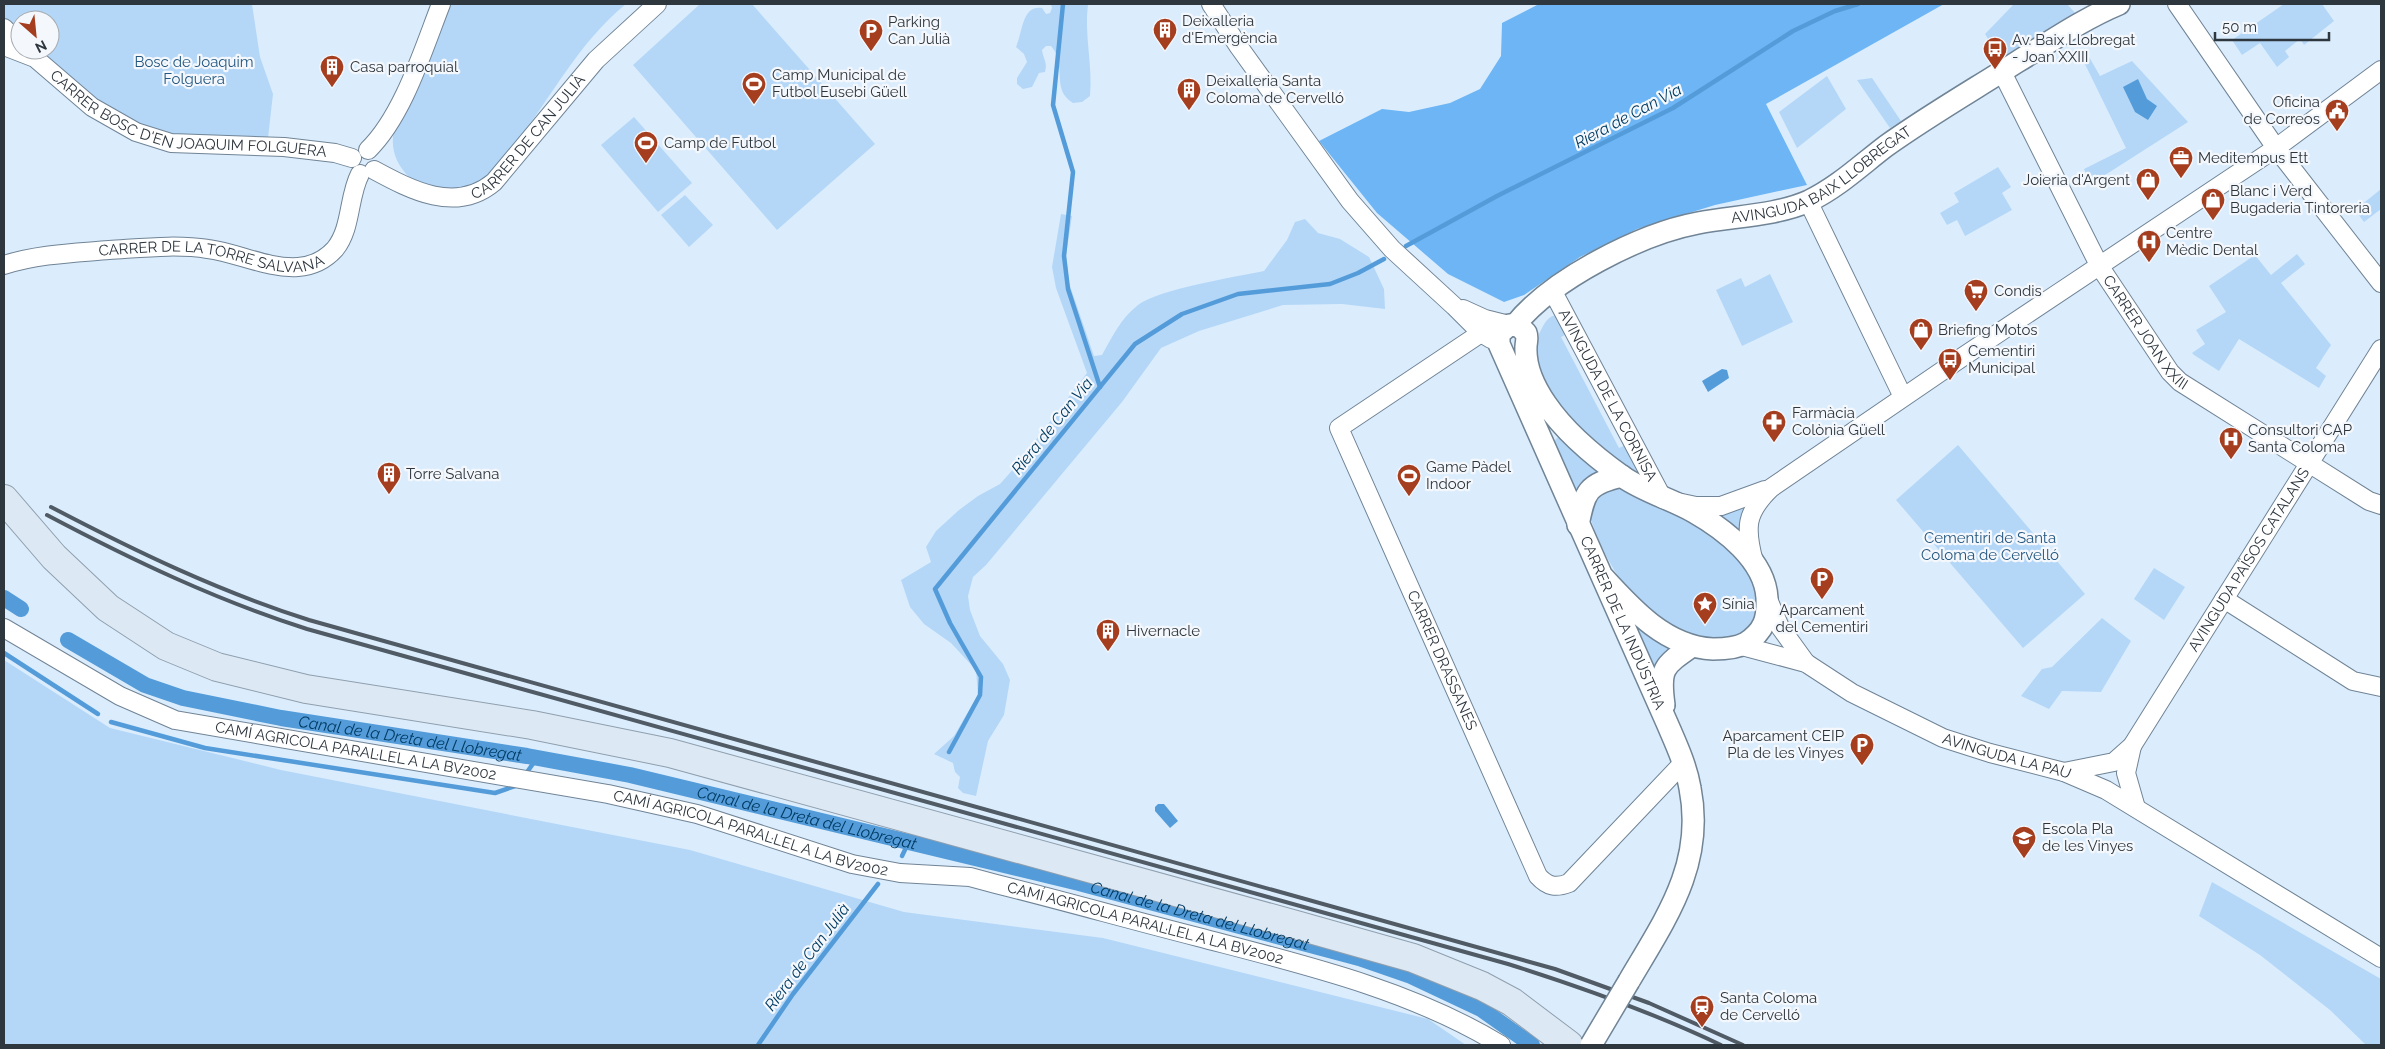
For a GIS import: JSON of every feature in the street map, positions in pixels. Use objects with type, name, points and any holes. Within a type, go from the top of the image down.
[{"type":"main road","points":[[4,499],[54,558],[108,608],[166,646],[217,667],[306,689],[532,725],[670,753],[1296,925],[1413,958],[1482,986],[1512,1002],[1569,1045]]},
{"type":"street","points":[[362,167],[357,152],[368,150],[378,140],[395,115],[441,4]]},
{"type":"street","name":"CARRER DE CAN JULIÀ","points":[[362,167],[406,187],[437,196],[463,198],[480,192],[494,182],[596,60],[657,4]]},
{"type":"street","points":[[1211,4],[1238,47],[1350,201],[1392,249],[1494,342],[1515,354],[1526,346]]},
{"type":"street","name":"AVINGUDA BAIX LLOBREGAT","points":[[1512,325],[1552,290],[1578,274],[1632,246],[1677,227],[1785,209],[1808,201],[1841,182],[1888,145],[2002,72],[2086,20],[2119,4]]},
{"type":"street","points":[[2177,4],[2276,148],[2381,284]]},
{"type":"street","name":"CARRER BOSC D'EN JOAQUIM FOLGUERA","points":[[38,60],[92,107],[136,132],[171,143],[284,147],[335,153],[362,167]]},
{"type":"street","points":[[1806,662],[1780,627],[1755,565],[1748,539],[1749,521],[1756,502],[1771,488],[1903,397],[2100,268],[2276,148],[2381,70]]},
{"type":"street","name":"CARRER JOAN XXIII","points":[[2002,72],[2100,268],[2170,372],[2180,382],[2310,462],[2369,501],[2381,505]]},
{"type":"street","name":"CARRER DE LA TORRE SALVANA","points":[[4,265],[44,256],[186,246],[224,252],[282,266],[306,266],[320,261],[335,249],[339,242],[348,218],[354,186],[362,167]]},
{"type":"street","points":[[1808,201],[1903,397]]},
{"type":"street","name":"AVINGUDA DE LA CORNISA","points":[[1552,290],[1663,499]]},
{"type":"street","points":[[1454,306],[1485,319],[1512,325],[1526,332],[1530,372],[1546,404],[1576,438],[1622,476],[1663,499],[1693,511],[1719,528],[1737,543],[1755,565]]},
{"type":"street","points":[[1494,342],[1501,330],[1512,325]]},
{"type":"street","name":"CARRER DRASSANES","points":[[1494,342],[1339,428],[1538,876],[1545,883],[1553,886],[1569,883],[1683,763]]},
{"type":"street","name":"CARRER DE LA INDÚSTRIA","points":[[1494,342],[1666,720]]},
{"type":"street","name":"AVINGUDA PAÏSOS CATALANS","points":[[2064,772],[2114,762],[2132,746],[2381,349]]},
{"type":"street","points":[[1578,525],[1583,500],[1591,489],[1602,481],[1622,476]]},
{"type":"street","points":[[1663,499],[1696,506],[1721,506],[1771,488]]},
{"type":"street","name":"AVINGUDA LA PAU","points":[[1602,576],[1630,607],[1648,623],[1692,646],[1722,649],[1742,646],[1806,662],[1852,693],[1943,738],[1990,753],[2064,772],[2106,790],[2381,958]]},
{"type":"street","points":[[1742,646],[1755,637],[1765,626],[1767,596]]},
{"type":"street","points":[[2224,599],[2353,681],[2381,687]]},
{"type":"street","name":"CAMÍ AGRICOLA PARAL·LEL A LA BV2002","points":[[4,628],[120,696],[175,720],[608,794],[697,814],[852,864],[900,873],[970,877],[1256,952],[1382,989],[1456,1021],[1501,1045]]},
{"type":"street","points":[[1591,1045],[1669,914],[1691,859],[1694,825],[1690,787],[1683,763],[1666,720],[1662,688],[1663,671],[1674,658],[1692,646]]},
{"type":"street","name":"AVINGUDA PAÏSOS CATALANS","points":[[2132,746],[2126,773],[2136,808]]},
{"type":"green space","name":"Bosc de Joaquim Folguera","points":[[4,4],[252,4],[260,57],[273,94],[268,138],[187,138],[127,121],[112,112],[51,60],[60,60],[60,10],[10,10],[10,25],[4,20]]},
{"type":"green space","points":[[449,4],[626,4],[609,19],[580,52],[494,173],[478,185],[447,190],[426,186],[410,178],[395,156],[393,137],[394,130]]},
{"type":"green space","name":"Camp Municipal de Futbol Eusebi Güell","points":[[700,4],[752,4],[875,144],[777,230],[633,65]]},
{"type":"green space","points":[[1051,4],[1088,4],[1087,27],[1091,85],[1090,96],[1082,102],[1073,103],[1062,91],[1058,61],[1051,46],[1046,46],[1042,50],[1046,69],[1045,72],[1039,73],[1032,87],[1023,89],[1017,84],[1017,78],[1027,62],[1024,54],[1016,47],[1024,20],[1030,11],[1035,8],[1042,8],[1046,14],[1050,13]]},
{"type":"green space","points":[[2014,4],[2067,4],[2076,14],[2001,60],[1985,34]]},
{"type":"green space","points":[[2284,4],[2322,4],[2334,21],[2304,45],[2300,39],[2285,51],[2289,57],[2277,67],[2260,43],[2242,55],[2232,40]]},
{"type":"green space","points":[[2088,55],[2100,76],[2132,61],[2188,122],[2091,184],[2084,169],[2126,148],[2082,58]]},
{"type":"green space","points":[[1827,76],[1846,109],[1797,148],[1779,112]]},
{"type":"green space","points":[[1872,78],[1901,121],[1890,128],[1857,80]]},
{"type":"green space","name":"Camp de Futbol","points":[[634,117],[692,183],[658,212],[601,145]]},
{"type":"green space","points":[[1998,167],[2011,187],[2002,193],[2012,210],[1965,236],[1957,220],[1947,225],[1940,213],[1959,202],[1954,193]]},
{"type":"green space","points":[[2381,189],[2381,209],[2364,222],[2355,210]]},
{"type":"green space","points":[[685,195],[713,225],[689,247],[661,215]]},
{"type":"green space","points":[[1061,214],[1072,216],[1066,255],[1069,283],[1094,356],[1102,355],[1117,328],[1132,310],[1148,299],[1198,284],[1264,271],[1287,240],[1295,222],[1305,219],[1318,233],[1340,239],[1369,257],[1384,289],[1385,309],[1342,304],[1283,305],[1199,331],[1161,348],[1122,402],[986,565],[973,577],[968,596],[970,610],[980,636],[1003,664],[1010,680],[1004,715],[988,741],[976,796],[963,793],[958,788],[960,777],[955,772],[953,763],[934,754],[954,736],[978,695],[976,670],[951,643],[924,624],[910,607],[901,580],[931,562],[926,547],[936,531],[978,496],[1000,484],[1087,373],[1056,288],[1052,267]]},
{"type":"green space","points":[[2297,254],[2305,264],[2281,283],[2331,345],[2316,368],[2326,376],[2319,388],[2239,339],[2219,371],[2192,353],[2205,344],[2196,330],[2226,312],[2209,286],[2255,255],[2271,275]]},
{"type":"green space","points":[[1770,274],[1793,322],[1742,346],[1716,290],[1741,278],[1745,287]]},
{"type":"green space","points":[[1558,315],[1571,332],[1561,337],[1619,448],[1630,443],[1646,479],[1619,462],[1583,432],[1539,379],[1536,361],[1538,336],[1547,320]]},
{"type":"green space","points":[[1559,436],[1597,468],[1599,472],[1589,476],[1575,490],[1552,443]]},
{"type":"green space","name":"Cementiri de Santa Coloma de Cervelló","points":[[1958,445],[2085,594],[2023,648],[1896,500]]},
{"type":"green space","points":[[1615,488],[1622,489],[1675,512],[1701,526],[1723,542],[1738,557],[1751,575],[1757,595],[1756,615],[1747,631],[1738,636],[1721,639],[1682,631],[1663,622],[1630,593],[1606,555],[1589,514],[1595,495]]},
{"type":"green space","points":[[1748,501],[1741,534],[1716,515]]},
{"type":"green space","points":[[2154,568],[2185,587],[2164,620],[2134,599]]},
{"type":"green space","points":[[2102,618],[2131,641],[2101,692],[2062,691],[2049,709],[2021,696],[2042,669],[2052,667]]},
{"type":"green space","points":[[1635,624],[1672,647],[1654,669],[1630,625]]},
{"type":"green space","points":[[4,660],[110,728],[281,770],[690,850],[904,912],[1103,938],[1428,1019],[1466,1045],[4,1045]]},
{"type":"green space","points":[[2212,882],[2381,979],[2381,1045],[2366,1045],[2330,1010],[2260,955],[2199,916]]},
{"type":"shaded area","points":[[1539,4],[1944,4],[1766,104],[1807,185],[1715,205],[1637,229],[1580,257],[1524,295],[1504,302],[1448,274],[1377,213],[1319,141],[1382,109],[1409,112],[1450,103],[1480,89],[1501,56],[1502,23]]},
{"type":"shaded area","points":[[2138,79],[2147,99],[2157,106],[2148,120],[2135,112],[2123,87]]},
{"type":"shaded area","points":[[1722,369],[1727,370],[1729,378],[1708,392],[1702,381]]},
{"type":"shaded area","points":[[1158,804],[1164,804],[1178,821],[1170,828],[1155,811],[1155,807]]},
{"type":"waterway","name":"Riera de Can Julià","points":[[1063,4],[1053,105],[1073,172],[1064,256],[1068,289],[1100,387]]},
{"type":"waterway","name":"Riera de Can Via","points":[[1406,246],[1497,196],[1673,108],[1793,31],[1835,11],[1858,4]]},
{"type":"waterway","name":"Riera de Can Via","points":[[949,752],[980,695],[981,677],[950,623],[935,589],[1135,344],[1182,314],[1238,294],[1330,284],[1358,273],[1384,259]]},
{"type":"waterway","name":"Canal de la Dreta del Llobregat","points":[[4,598],[21,609]]},
{"type":"waterway","name":"Canal de la Dreta del Llobregat","points":[[68,640],[145,685],[183,698],[281,718],[527,756],[630,775],[1079,883],[1359,958],[1411,976],[1481,1009],[1532,1045]]},
{"type":"waterway","points":[[4,653],[98,714]]},
{"type":"waterway","points":[[111,722],[205,748],[495,793],[518,785]]},
{"type":"waterway","points":[[525,775],[537,758]]},
{"type":"waterway","name":"Riera de Can Via","points":[[902,856],[913,833]]},
{"type":"waterway","name":"Riera de Can Julià","points":[[758,1045],[793,994],[878,884]]},
{"type":"railway","points":[[51,507],[177,569],[275,609],[309,620],[1555,969],[1649,1003],[1743,1045]]},
{"type":"railway","points":[[47,515],[175,578],[273,618],[307,629],[1508,964],[1616,1001],[1721,1045]]},
{"type":"place","name":"Deixalleria d'Emergència","points":[[1165,51]]},
{"type":"place","name":"Parking Can Julià","points":[[871,52]]},
{"type":"place","name":"Av. Baix Llobregat - Joan XXIII","points":[[1995,70]]},
{"type":"place","name":"Casa parroquial","points":[[332,88]]},
{"type":"place","name":"Camp Municipal de Futbol Eusebi Güell","points":[[754,105]]},
{"type":"place","name":"Deixalleria Santa Coloma de Cervelló","points":[[1189,111]]},
{"type":"place","name":"Oficina de Correos","points":[[2337,132]]},
{"type":"place","name":"Camp de Futbol","points":[[646,164]]},
{"type":"place","name":"Meditempus Ett","points":[[2181,179]]},
{"type":"place","name":"Joieria d'Argent","points":[[2148,201]]},
{"type":"place","name":"Blanc i Verd Bugaderia Tintoreria","points":[[2213,221]]},
{"type":"place","name":"Centre Mèdic Dental","points":[[2149,263]]},
{"type":"place","name":"Condis","points":[[1976,312]]},
{"type":"place","name":"Briefing Motos","points":[[1921,351]]},
{"type":"place","name":"Cementiri Municipal","points":[[1950,381]]},
{"type":"place","name":"Farmàcia Colònia Güell","points":[[1774,443]]},
{"type":"place","name":"Consultori CAP Santa Coloma","points":[[2231,460]]},
{"type":"place","name":"Torre Salvana","points":[[389,495]]},
{"type":"place","name":"Game Pàdel Indoor","points":[[1409,497]]},
{"type":"place","name":"Aparcament del Cementiri","points":[[1822,600]]},
{"type":"place","name":"Sínia","points":[[1705,625]]},
{"type":"place","name":"Hivernacle","points":[[1108,652]]},
{"type":"place","name":"Aparcament CEIP Pla de les Vinyes","points":[[1862,766]]},
{"type":"place","name":"Escola Pla de les Vinyes","points":[[2024,859]]},
{"type":"place","name":"Santa Coloma de Cervelló","points":[[1702,1028]]}]
